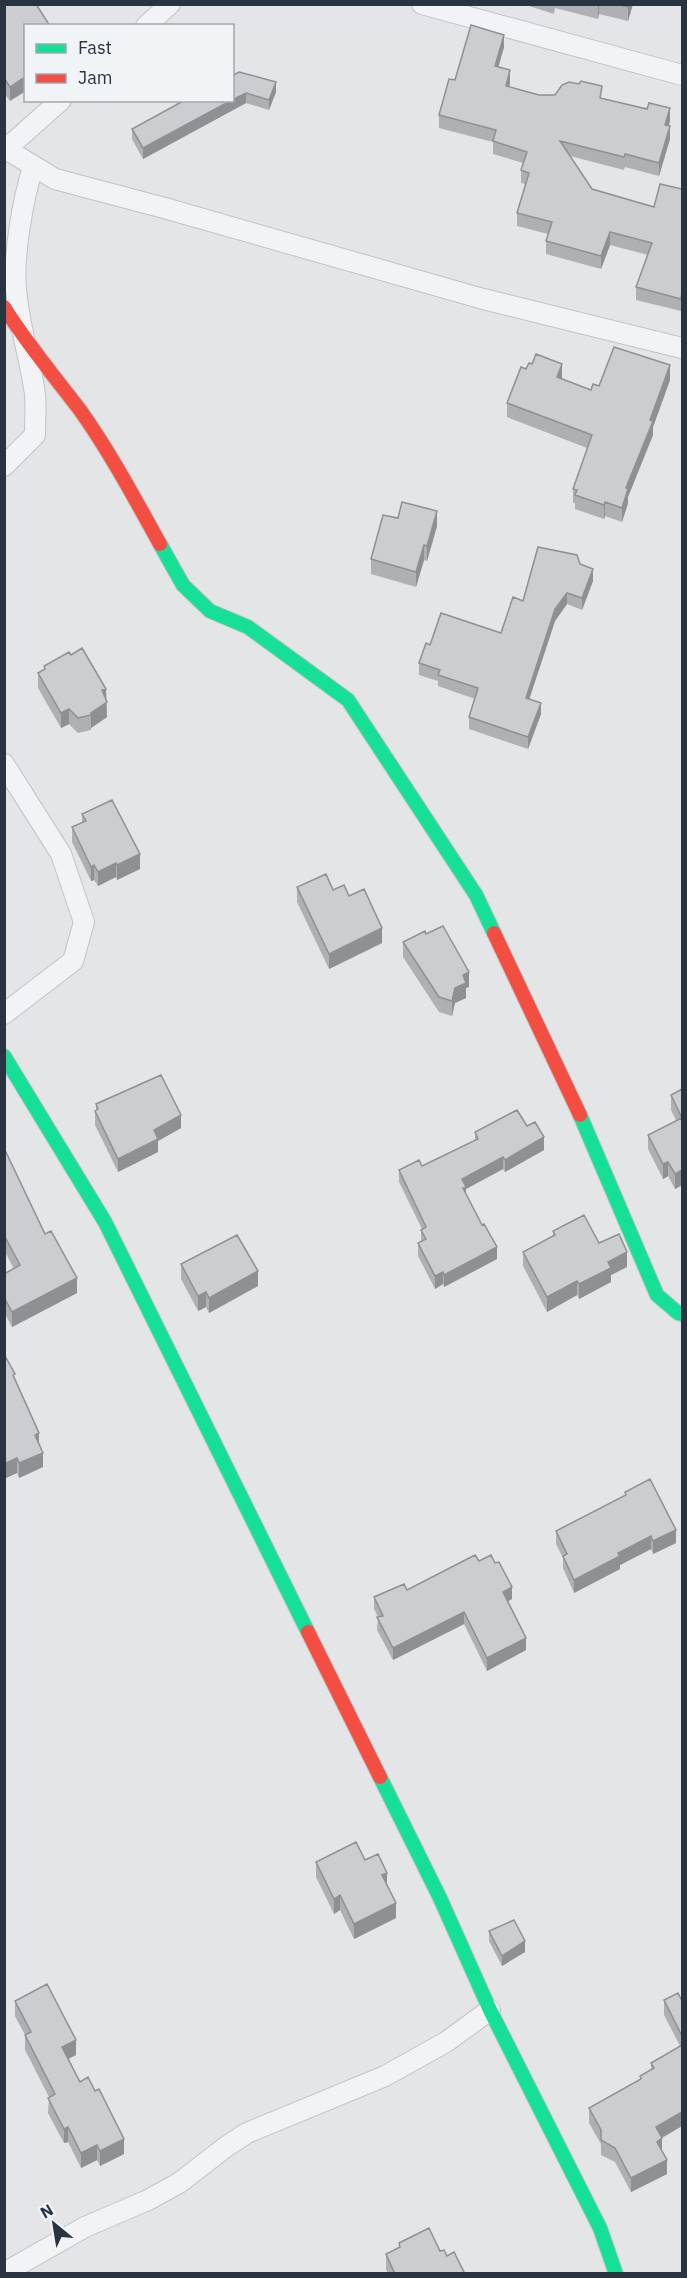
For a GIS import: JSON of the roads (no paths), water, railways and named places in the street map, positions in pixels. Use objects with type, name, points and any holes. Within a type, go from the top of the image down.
[{"type":"street","points":[[148,24],[170,4]]},
{"type":"street","points":[[422,4],[682,75]]},
{"type":"street","points":[[59,102],[5,149],[55,179],[483,299],[682,348]]},
{"type":"street","points":[[4,466],[35,435],[35,394],[23,338],[16,288],[16,268],[25,193],[33,167]]},
{"type":"street","points":[[4,307],[23,338],[81,412],[134,497],[183,585],[210,611],[248,627],[348,700],[476,895],[598,1153],[657,1295],[682,1314]]},
{"type":"street","points":[[4,764],[61,854],[84,922],[73,961],[4,1014]]},
{"type":"street","points":[[4,1056],[105,1222],[440,1898],[490,2010],[600,2228],[616,2274]]},
{"type":"street","points":[[4,2273],[85,2227],[148,2200],[179,2183],[226,2146],[247,2133],[384,2076],[446,2042],[490,2010]]}]
